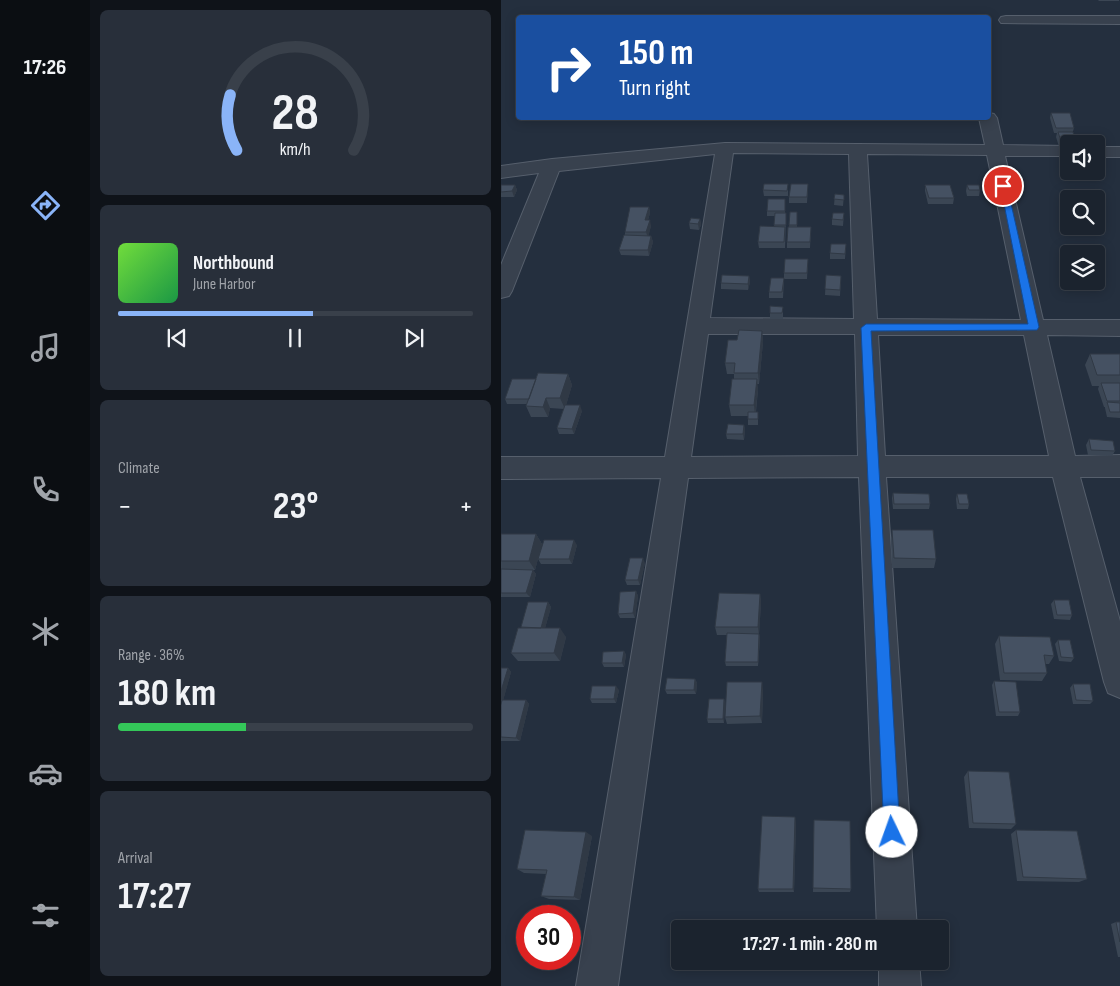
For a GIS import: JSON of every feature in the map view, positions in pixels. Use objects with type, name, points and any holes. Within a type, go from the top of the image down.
[{"type":"street","points":[[1018,6],[1015,13],[1000,24],[1120,20]]},
{"type":"street","points":[[988,120],[1064,466],[1120,681]]},
{"type":"street","points":[[501,172],[552,165],[725,148],[1060,152]]},
{"type":"street","points":[[597,986],[725,148]]},
{"type":"street","points":[[859,149],[872,466],[897,920]]},
{"type":"street","points":[[1105,152],[1120,152]]},
{"type":"street","points":[[501,291],[552,165]]},
{"type":"street","points":[[698,326],[1120,328]]},
{"type":"street","points":[[501,468],[1120,466]]},
{"type":"street","points":[[899,970],[900,986]]},
{"type":"building","points":[[1051,113],[1070,113],[1074,128],[1056,128]]},
{"type":"building","points":[[1058,132],[1073,132],[1074,135],[1060,135],[1060,138]]},
{"type":"building","points":[[764,184],[788,184],[787,191],[763,190]]},
{"type":"building","points":[[791,184],[808,184],[807,197],[789,197]]},
{"type":"building","points":[[501,185],[515,185],[512,191],[501,192]]},
{"type":"building","points":[[925,185],[950,185],[954,198],[929,198]]},
{"type":"building","points":[[967,185],[979,185],[980,190],[969,190]]},
{"type":"building","points":[[835,194],[844,195],[844,200],[834,199]]},
{"type":"building","points":[[768,199],[785,199],[785,211],[767,211]]},
{"type":"building","points":[[630,207],[649,207],[645,220],[650,220],[646,232],[625,232]]},
{"type":"building","points":[[790,212],[797,212],[797,225],[789,225]]},
{"type":"building","points":[[775,213],[786,213],[786,225],[774,225]]},
{"type":"building","points":[[833,213],[844,213],[843,220],[832,219]]},
{"type":"building","points":[[691,218],[700,219],[698,224],[689,223]]},
{"type":"building","points":[[760,226],[785,227],[784,242],[758,242]]},
{"type":"building","points":[[788,227],[811,227],[810,242],[787,242]]},
{"type":"building","points":[[624,235],[651,236],[648,250],[619,250]]},
{"type":"building","points":[[831,244],[846,244],[845,254],[830,253]]},
{"type":"building","points":[[785,259],[808,259],[807,273],[784,273]]},
{"type":"building","points":[[722,275],[749,276],[748,284],[721,283]]},
{"type":"building","points":[[826,275],[841,276],[840,290],[825,289]]},
{"type":"building","points":[[771,278],[784,278],[782,292],[769,292]]},
{"type":"building","points":[[770,306],[783,307],[782,313],[770,313]]},
{"type":"building","points":[[739,330],[762,331],[758,373],[734,373],[735,363],[725,363],[728,340],[737,340]]},
{"type":"building","points":[[1090,354],[1120,354],[1120,375],[1097,375]]},
{"type":"building","points":[[538,373],[568,374],[560,398],[546,398],[543,407],[526,406]]},
{"type":"building","points":[[512,379],[536,379],[529,399],[505,399]]},
{"type":"building","points":[[732,379],[757,379],[754,405],[729,405]]},
{"type":"building","points":[[1101,383],[1120,383],[1120,401],[1107,401]]},
{"type":"building","points":[[1107,402],[1120,403],[1120,412],[1110,412]]},
{"type":"building","points":[[565,405],[580,405],[572,429],[557,428]]},
{"type":"building","points":[[748,412],[758,412],[758,419],[748,419]]},
{"type":"building","points":[[728,424],[744,425],[743,434],[726,434]]},
{"type":"building","points":[[1089,439],[1113,441],[1115,451],[1091,450]]},
{"type":"building","points":[[893,493],[929,494],[930,504],[894,504]]},
{"type":"building","points":[[957,494],[967,494],[969,504],[959,504]]},
{"type":"building","points":[[892,530],[933,530],[936,559],[894,558]]},
{"type":"building","points":[[501,534],[536,534],[529,561],[501,561]]},
{"type":"building","points":[[544,540],[574,540],[569,559],[538,559]]},
{"type":"building","points":[[630,558],[643,558],[638,580],[625,580]]},
{"type":"building","points":[[501,569],[533,570],[526,593],[501,593]]},
{"type":"building","points":[[636,591],[633,613],[618,614],[620,592]]},
{"type":"building","points":[[719,593],[760,594],[758,627],[715,627]]},
{"type":"building","points":[[1054,600],[1069,600],[1072,615],[1057,615]]},
{"type":"building","points":[[528,602],[548,602],[541,628],[521,627]]},
{"type":"building","points":[[518,628],[560,628],[554,653],[511,653]]},
{"type":"building","points":[[727,633],[759,634],[758,662],[725,662]]},
{"type":"building","points":[[999,636],[1050,637],[1054,656],[1044,655],[1047,673],[1004,673]]},
{"type":"building","points":[[1058,640],[1070,640],[1074,658],[1061,657]]},
{"type":"building","points":[[624,651],[622,663],[602,663],[603,652]]},
{"type":"building","points":[[501,668],[508,668],[501,691]]},
{"type":"building","points":[[667,678],[695,679],[694,690],[665,690]]},
{"type":"building","points":[[994,681],[1016,682],[1020,712],[999,712]]},
{"type":"building","points":[[727,682],[762,682],[760,716],[725,717]]},
{"type":"building","points":[[1073,684],[1090,684],[1093,701],[1076,700]]},
{"type":"building","points":[[592,686],[616,686],[614,699],[590,699]]},
{"type":"building","points":[[709,699],[724,699],[723,719],[707,719]]},
{"type":"building","points":[[502,700],[526,700],[516,738],[501,737]]},
{"type":"building","points":[[968,771],[1009,772],[1016,824],[973,823]]},
{"type":"building","points":[[762,816],[795,817],[793,889],[758,889]]},
{"type":"building","points":[[814,820],[850,821],[851,889],[813,888]]},
{"type":"building","points":[[525,830],[586,832],[574,897],[541,896],[547,870],[517,869]]},
{"type":"building","points":[[1016,830],[1077,831],[1087,879],[1023,877]]},
{"type":"building","points":[[1116,922],[1120,922],[1120,942]]},
{"type":"route","points":[[892,832],[866,328],[1034,327],[1003,186]]}]
